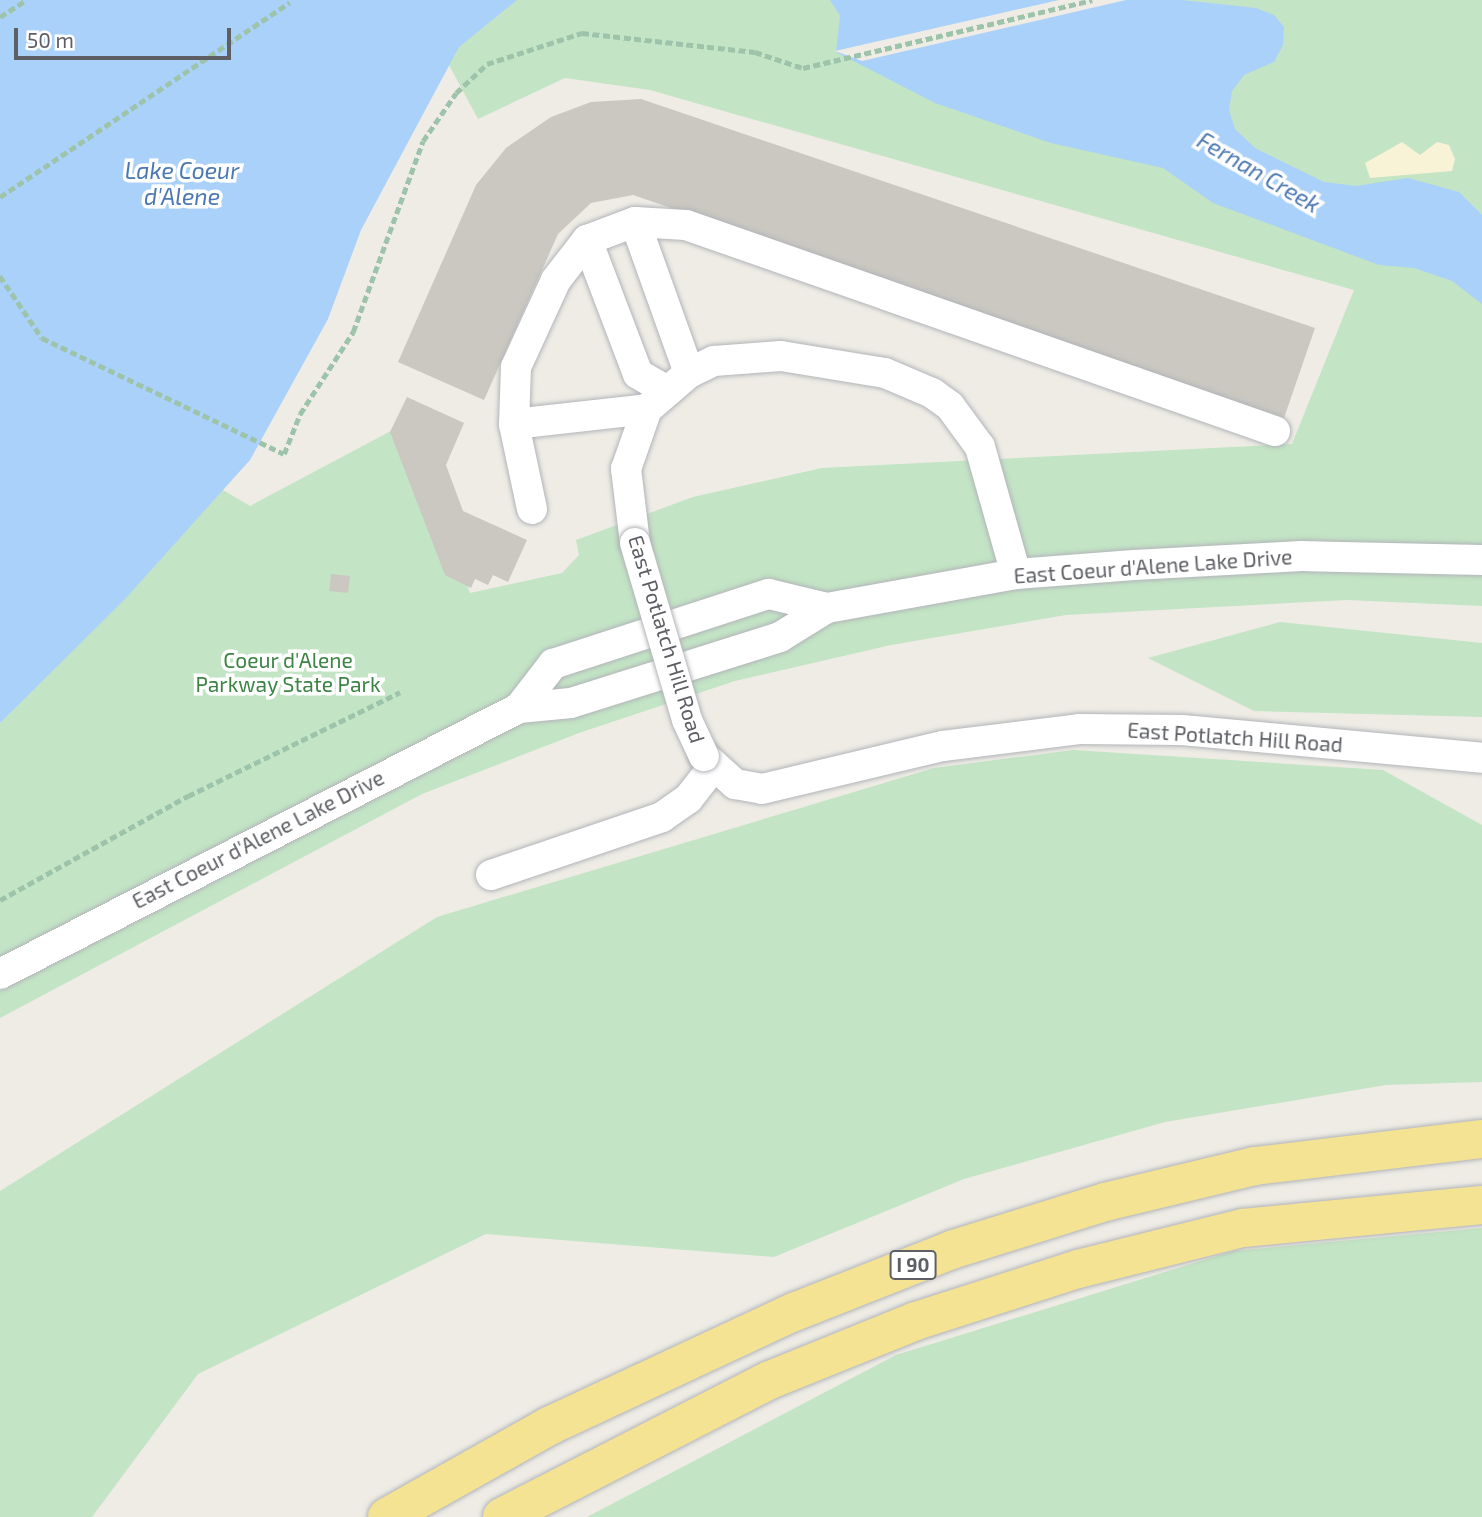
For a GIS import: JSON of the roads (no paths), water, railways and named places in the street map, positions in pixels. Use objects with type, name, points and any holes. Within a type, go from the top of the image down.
[{"type":"highway","name":"I 90","points":[[387,1517],[548,1426],[794,1312],[951,1250],[1105,1202],[1255,1166],[1482,1139]]},
{"type":"highway","points":[[502,1517],[770,1380],[916,1321],[1078,1269],[1243,1228],[1482,1205]]},
{"type":"street","points":[[635,222],[667,391]]},
{"type":"street","points":[[532,509],[514,424],[516,367],[556,280],[587,240],[635,222],[685,225],[1275,431]]},
{"type":"street","points":[[587,240],[638,374],[667,391]]},
{"type":"street","points":[[514,424],[667,391],[714,360],[781,356],[885,373],[932,393],[967,426],[979,447],[1016,574]]},
{"type":"street","name":"East Potlatch Hill Road","points":[[667,391],[626,468],[635,543],[687,720],[709,761],[736,784],[762,789],[943,746],[1134,728],[1482,758]]},
{"type":"street","name":"East Coeur d'Alene Lake Drive","points":[[0,974],[519,708],[571,703],[780,637],[827,608],[1016,574],[1302,556],[1482,560]]},
{"type":"street","name":"East Coeur d'Alene Lake Drive","points":[[519,708],[553,664],[769,594],[827,608]]},
{"type":"street","points":[[491,875],[662,817],[688,799],[709,761]]},
{"type":"water","name":"Lake Coeur d'Alene","points":[[0,0],[517,0],[459,47],[361,230],[328,319],[250,460],[125,599],[0,723]]},
{"type":"water","name":"Fernan Creek","points":[[830,0],[1182,0],[1256,8],[1274,15],[1284,27],[1283,45],[1274,62],[1244,75],[1232,91],[1229,110],[1235,129],[1255,148],[1324,182],[1356,186],[1408,178],[1459,192],[1482,215],[1482,304],[1452,281],[1414,268],[1379,265],[1213,203],[1163,168],[1051,143],[935,103],[836,52],[840,16]]},
{"type":"park label","name":"Coeur d'Alene Parkway State Park","points":[[288,672]]}]
